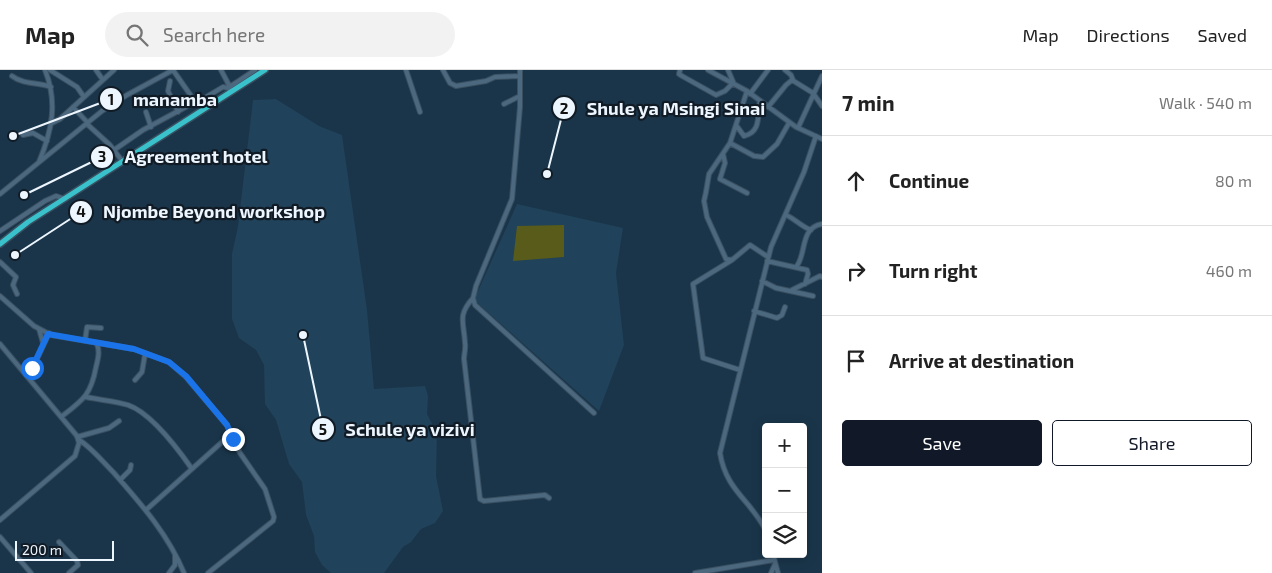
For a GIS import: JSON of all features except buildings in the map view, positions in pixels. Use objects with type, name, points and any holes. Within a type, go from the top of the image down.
[{"type":"highway","points":[[0,244],[28,222],[123,162],[230,89],[265,70]]},
{"type":"street","points":[[47,70],[68,81],[84,97]]},
{"type":"street","points":[[39,164],[52,123],[51,87],[47,70]]},
{"type":"street","points":[[96,70],[103,80]]},
{"type":"street","points":[[52,123],[114,70]]},
{"type":"street","points":[[0,194],[87,124],[128,94],[173,70],[195,102]]},
{"type":"street","points":[[221,70],[230,89]]},
{"type":"street","points":[[230,89],[255,70]]},
{"type":"street","points":[[406,70],[420,112]]},
{"type":"street","points":[[443,70],[450,83],[456,86],[486,81],[495,77],[519,76]]},
{"type":"street","points":[[520,70],[520,96],[512,198],[476,286],[473,298],[474,305],[594,413]]},
{"type":"street","points":[[680,70],[679,74],[716,95],[725,91],[733,84]]},
{"type":"street","points":[[708,70],[749,92],[789,123],[822,139]]},
{"type":"street","points":[[728,70],[733,84]]},
{"type":"street","points":[[732,260],[726,259],[722,253],[705,208],[707,180],[730,143],[749,92],[768,70]]},
{"type":"street","points":[[785,70],[791,75],[792,80],[813,93],[822,106]]},
{"type":"street","points":[[12,76],[22,83],[39,83],[51,87]]},
{"type":"street","points":[[798,128],[822,76]]},
{"type":"street","points":[[768,107],[792,80]]},
{"type":"street","points":[[170,81],[168,91],[178,112]]},
{"type":"street","points":[[114,150],[223,87],[230,89]]},
{"type":"street","points":[[504,104],[520,96]]},
{"type":"street","points":[[736,124],[744,136],[751,133],[760,119],[760,101]]},
{"type":"street","points":[[73,107],[123,162]]},
{"type":"street","points":[[146,112],[151,127]]},
{"type":"street","points":[[730,143],[754,156],[763,157],[777,144],[789,123]]},
{"type":"street","points":[[23,135],[33,133],[47,141]]},
{"type":"street","points":[[762,524],[726,478],[720,454],[768,259],[804,172],[816,136]]},
{"type":"street","points":[[723,154],[725,163],[720,179],[747,193]]},
{"type":"street","points":[[0,231],[45,201],[56,196],[66,199]]},
{"type":"street","points":[[786,215],[811,230]]},
{"type":"street","points":[[796,267],[800,262],[803,245],[811,230],[814,226],[822,224]]},
{"type":"street","points":[[740,370],[702,358],[693,284],[732,260],[750,245],[768,259],[808,271],[805,284]]},
{"type":"street","points":[[0,262],[16,276],[13,285],[17,294]]},
{"type":"street","points":[[790,291],[821,276]]},
{"type":"street","points":[[762,281],[790,291],[813,296]]},
{"type":"street","points":[[0,296],[39,329],[48,334],[134,349],[165,360],[178,368],[227,425],[240,453],[265,489],[274,517],[272,521],[208,573]]},
{"type":"street","points":[[473,298],[464,310],[461,322],[465,342],[464,359],[480,499],[484,501],[545,495],[549,498]]},
{"type":"street","points":[[754,311],[777,318],[785,307]]},
{"type":"street","points":[[85,341],[87,327],[101,328]]},
{"type":"street","points":[[39,329],[43,346]]},
{"type":"street","points":[[27,376],[48,334]]},
{"type":"street","points":[[0,344],[78,438],[91,448],[146,510],[175,554],[184,573]]},
{"type":"street","points":[[61,417],[86,397],[95,380],[99,355],[98,344]]},
{"type":"street","points":[[135,380],[142,372],[145,354]]},
{"type":"street","points":[[86,397],[127,405],[141,412],[170,441],[192,469]]},
{"type":"street","points":[[78,438],[109,428],[119,421]]},
{"type":"street","points":[[146,510],[231,434]]},
{"type":"street","points":[[0,520],[75,456],[78,449],[78,438]]},
{"type":"street","points":[[120,480],[130,470],[131,465]]},
{"type":"street","points":[[758,517],[762,520]]},
{"type":"street","points":[[0,537],[31,573]]},
{"type":"street","points":[[59,542],[77,561],[78,565],[69,573]]},
{"type":"street","points":[[169,573],[176,565],[175,554]]},
{"type":"street","points":[[774,558],[778,573]]},
{"type":"street","points":[[695,573],[775,562]]},
{"type":"street","points":[[771,573],[775,562]]},
{"type":"shaded area","points":[[276,99],[319,126],[342,135],[367,310],[374,389],[425,386],[428,396],[427,414],[437,433],[436,476],[443,511],[435,523],[421,529],[411,542],[403,547],[384,573],[331,573],[322,565],[315,552],[314,536],[306,515],[302,482],[289,464],[276,420],[265,404],[264,365],[256,350],[239,338],[232,319],[232,254],[238,226],[253,100]]},
{"type":"shaded area","points":[[517,204],[623,228],[616,273],[624,345],[599,411],[474,300]]},
{"type":"shaded area","points":[[564,225],[564,257],[513,261],[517,226]]},
{"type":"place","name":"manamba","points":[[13,136]]},
{"type":"place","name":"Shule ya Msingi Sinai","points":[[547,174]]},
{"type":"place","name":"Agreement hotel","points":[[24,195]]},
{"type":"place","name":"Njombe Beyond workshop","points":[[15,255]]},
{"type":"place","name":"Schule ya vizivi","points":[[303,335]]},
{"type":"route","points":[[32,368],[48,334],[134,349],[161,358],[178,368],[186,376],[218,417],[227,425],[233,439]]}]
